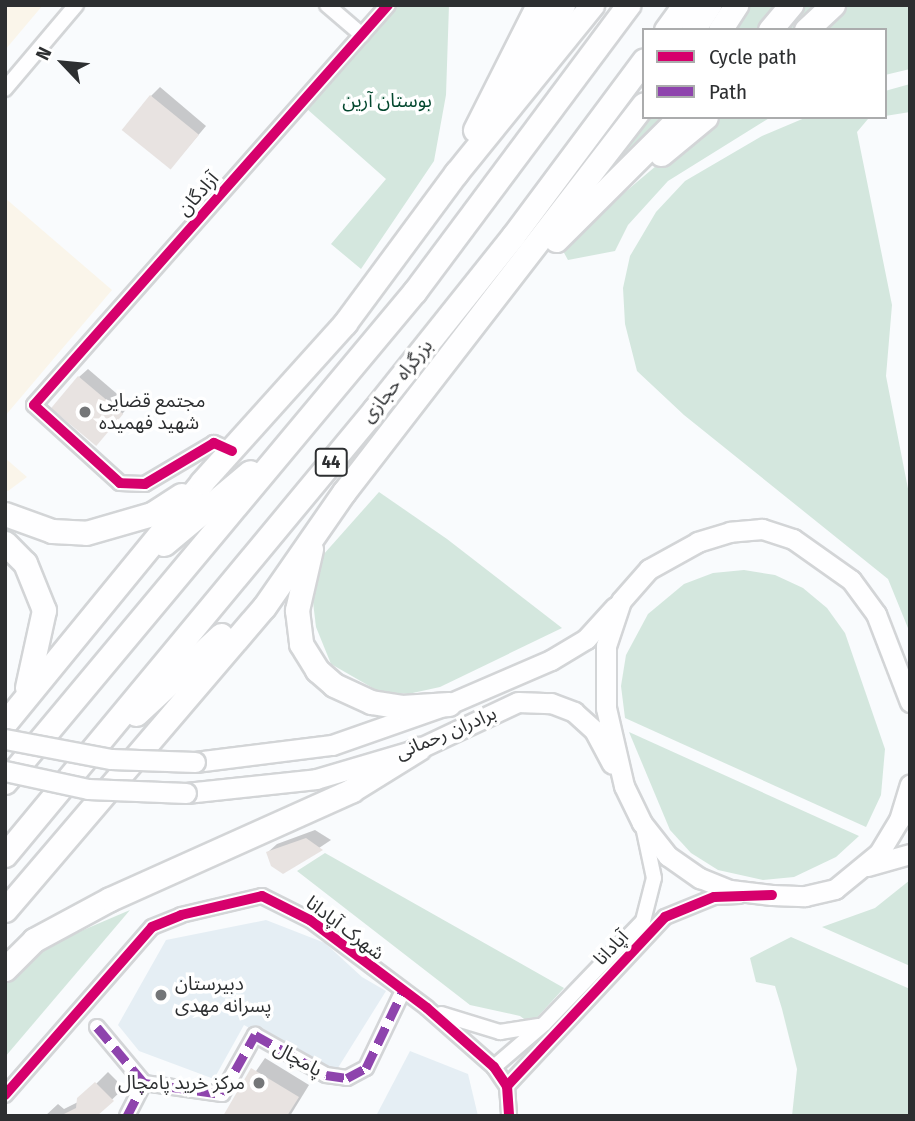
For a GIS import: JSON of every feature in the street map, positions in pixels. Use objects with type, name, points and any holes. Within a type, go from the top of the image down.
[{"type":"highway","points":[[456,173],[538,5]]},
{"type":"highway","points":[[475,130],[563,5]]},
{"type":"highway","name":"44","points":[[5,782],[415,291],[628,5]]},
{"type":"highway","points":[[667,28],[684,5]]},
{"type":"highway","points":[[694,28],[709,5]]},
{"type":"highway","points":[[721,28],[736,5]]},
{"type":"highway","points":[[772,28],[791,5]]},
{"type":"highway","points":[[808,28],[833,5]]},
{"type":"highway","points":[[5,723],[202,482],[345,323],[456,173],[591,7]]},
{"type":"highway","name":"بزرگراه حجازی","points":[[5,855],[384,398],[513,236],[642,63]]},
{"type":"highway","points":[[5,910],[264,607],[344,492],[642,107]]},
{"type":"highway","points":[[600,162],[644,119]]},
{"type":"highway","points":[[449,355],[560,235],[678,119]]},
{"type":"highway","points":[[560,235],[704,119]]},
{"type":"highway","points":[[116,584],[301,429]]},
{"type":"highway","points":[[5,514],[52,531],[86,533],[152,514],[202,482]]},
{"type":"highway","points":[[344,492],[312,547],[302,580],[297,610],[301,644],[317,670],[353,696],[402,707],[449,704]]},
{"type":"highway","points":[[5,543],[25,563],[44,610],[23,700]]},
{"type":"highway","points":[[93,749],[179,679],[298,556]]},
{"type":"highway","points":[[5,969],[34,940],[110,899],[352,790],[418,749]]},
{"type":"main road","name":"برادران رحمانی","points":[[5,739],[111,759],[195,762],[332,745],[449,704],[574,646],[621,601],[649,569],[673,551],[730,532],[778,533],[812,551],[851,580],[876,614],[910,702]]},
{"type":"main road","points":[[621,601],[606,646],[606,708],[624,786],[642,822],[668,856],[700,878],[730,890],[772,895],[821,893],[866,867],[910,854]]},
{"type":"main road","name":"برادران رحمانی","points":[[5,771],[88,789],[186,793],[316,779],[418,749],[518,702],[551,703],[574,712],[594,730],[624,786]]},
{"type":"main road","points":[[866,867],[890,837],[910,785]]},
{"type":"street","points":[[5,89],[76,5]]},
{"type":"street","points":[[327,5],[362,35]]},
{"type":"street","name":"آزادگان","points":[[232,451],[214,443],[145,484],[120,483],[34,405],[388,5]]},
{"type":"street","name":"آپادانا","points":[[494,1068],[544,1024],[643,921],[654,878],[642,822]]},
{"type":"street","name":"آپادانا","points":[[507,1086],[665,917],[714,897],[772,895]]},
{"type":"street","name":"شهرک آپادانا","points":[[5,1095],[152,928],[240,898],[262,896],[310,920],[402,993],[427,1008],[494,1068],[507,1086]]},
{"type":"street","name":"پامچال","points":[[144,1083],[222,1094],[255,1035],[326,1075],[347,1078],[366,1068],[402,993]]},
{"type":"street","points":[[427,1008],[500,1032],[544,1024]]},
{"type":"street","points":[[97,1027],[144,1083],[127,1116]]},
{"type":"street","points":[[507,1086],[509,1116]]},
{"type":"shaded area","points":[[5,5],[43,5],[5,50]]},
{"type":"shaded area","points":[[5,198],[112,290],[5,416]]},
{"type":"shaded area","points":[[5,458],[27,477],[8,491],[5,490]]},
{"type":"shaded area","points":[[266,920],[325,943],[362,977],[386,991],[336,1071],[328,1073],[244,1025],[214,1079],[139,1051],[118,1025],[166,940]]},
{"type":"shaded area","points":[[410,1051],[468,1074],[478,1116],[376,1116]]},
{"type":"green space","name":"بوستان آرین","points":[[393,5],[449,5],[446,95],[434,161],[361,269],[331,244],[386,179],[307,109]]},
{"type":"green space","points":[[740,5],[780,5],[761,28],[726,28]]},
{"type":"green space","points":[[802,5],[822,5],[797,28],[782,28]]},
{"type":"green space","points":[[844,5],[910,5],[910,69],[887,75],[887,28],[819,28]]},
{"type":"green space","points":[[910,84],[910,112],[887,116],[887,90]]},
{"type":"green space","points":[[650,119],[667,119],[591,191]]},
{"type":"green space","points":[[712,119],[768,119],[668,181],[628,225],[615,251],[568,260],[563,251],[605,209]]},
{"type":"green space","points":[[802,119],[868,119],[857,132],[892,305],[886,376],[910,499],[910,633],[888,579],[684,415],[637,371],[625,324],[623,288],[630,256],[656,212],[685,181],[762,136]]},
{"type":"green space","points":[[379,492],[447,539],[562,628],[440,687],[408,694],[378,691],[331,664],[316,627],[313,602],[323,555]]},
{"type":"green space","points":[[744,570],[775,575],[803,588],[827,608],[845,633],[885,749],[881,795],[866,827],[625,718],[621,686],[626,655],[648,614],[684,584],[713,573]]},
{"type":"green space","points":[[629,732],[859,836],[836,857],[794,877],[763,880],[718,870],[691,853],[670,830]]},
{"type":"green space","points":[[325,853],[564,988],[531,1024],[520,1016],[470,1005],[297,871]]},
{"type":"green space","points":[[910,880],[910,966],[822,927],[875,908]]},
{"type":"green space","points":[[130,910],[5,1057],[5,983],[24,963],[67,937]]},
{"type":"green space","points":[[791,937],[910,989],[910,1116],[792,1116],[797,1069],[782,1009],[775,986],[756,982],[750,958]]},
{"type":"building","points":[[150,95],[199,135],[171,170],[122,130]]},
{"type":"building","name":"مجتمع قضایی شهید فهمیده","points":[[78,376],[123,414],[96,446],[51,408]]},
{"type":"building","points":[[306,838],[323,850],[283,874],[271,866],[266,852]]},
{"type":"building","name":"مرکز خرید پامچال","points":[[251,1068],[299,1097],[287,1116],[223,1116]]},
{"type":"building","points":[[95,1082],[114,1101],[97,1116],[60,1116],[76,1108],[77,1098]]},
{"type":"marked path","points":[[97,1027],[144,1083],[222,1094],[255,1035],[326,1075],[347,1078],[366,1068],[402,993]]},
{"type":"marked path","points":[[127,1116],[144,1083]]},
{"type":"cycle path","points":[[232,451],[214,443],[145,484],[120,483],[34,405],[388,5]]},
{"type":"cycle path","points":[[507,1086],[665,917],[714,897],[772,895]]},
{"type":"cycle path","points":[[5,1095],[152,927],[181,915],[262,896],[310,920],[427,1008],[494,1067],[507,1086],[509,1116]]},
{"type":"place","name":"مجتمع قضایی شهید فهمیده","points":[[85,412]]},
{"type":"place","name":"دبیرستان پسرانه مهدی","points":[[161,995]]},
{"type":"place","name":"مرکز خرید پامچال","points":[[259,1083]]}]
